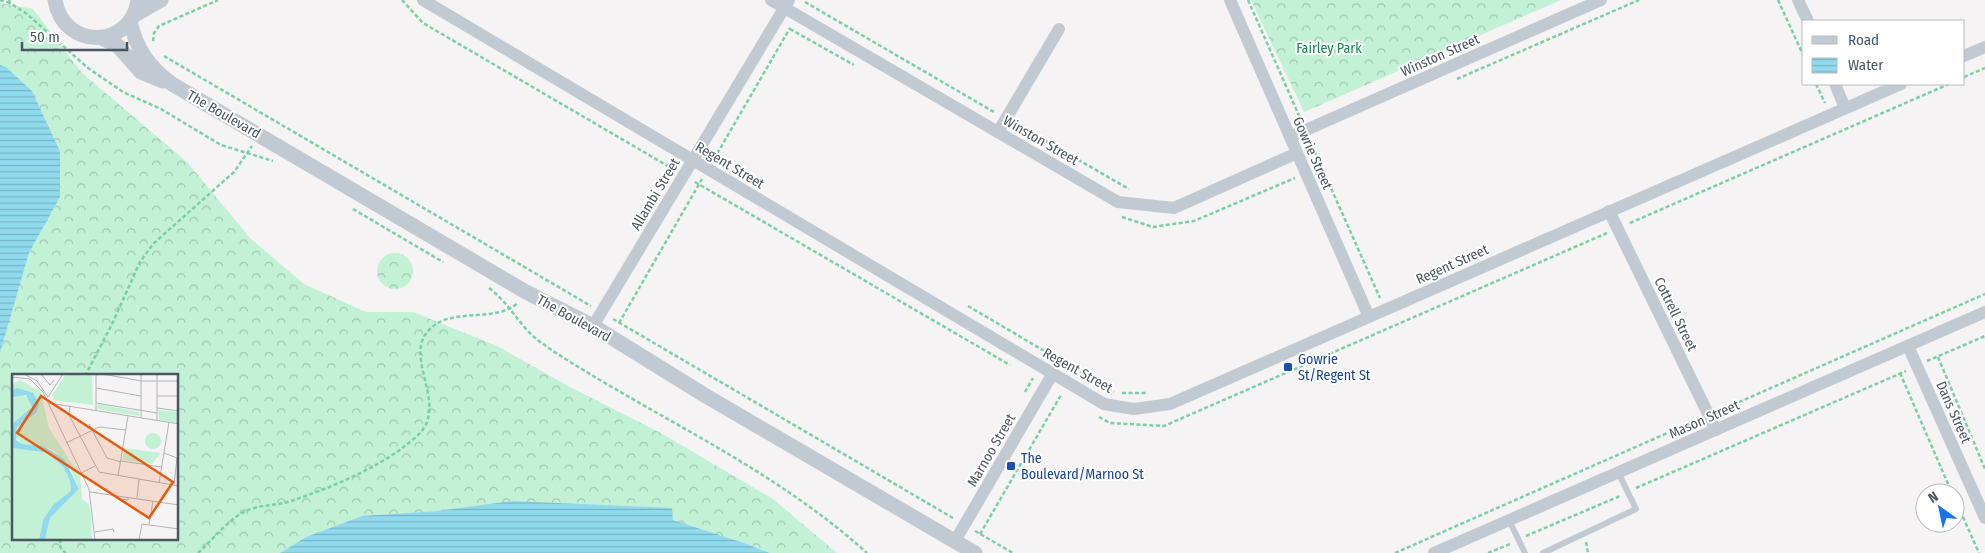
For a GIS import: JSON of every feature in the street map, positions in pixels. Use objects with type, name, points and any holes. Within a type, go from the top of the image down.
[{"type":"street","points":[[132,18],[138,0]]},
{"type":"street","points":[[55,2],[65,24],[76,33],[88,37],[102,38],[118,32],[132,18],[161,0]]},
{"type":"street","name":"Regent Street","points":[[423,0],[1104,404],[1134,409],[1170,404],[1366,311],[1610,211],[1843,103],[1898,85]]},
{"type":"street","name":"Winston Street","points":[[771,0],[786,4],[1118,202],[1174,208],[1297,153]]},
{"type":"street","name":"Gowrie Street","points":[[1230,0],[1366,311]]},
{"type":"street","name":"Winston Street","points":[[1290,137],[1601,0]]},
{"type":"street","points":[[1798,0],[1808,20]]},
{"type":"street","name":"Allambi Street","points":[[593,326],[786,4]]},
{"type":"street","name":"The Boulevard","points":[[132,18],[137,46],[145,59],[172,84]]},
{"type":"street","points":[[998,132],[1059,29]]},
{"type":"street","name":"The Boulevard","points":[[102,38],[118,46],[141,72],[172,84],[526,292],[593,326],[706,396],[975,553]]},
{"type":"street","points":[[1965,56],[1985,47]]},
{"type":"street","points":[[1835,85],[1843,103]]},
{"type":"street","name":"Cottrell Street","points":[[1610,211],[1716,430]]},
{"type":"street","name":"Mason Street","points":[[1434,553],[1985,312]]},
{"type":"street","name":"Dans Street","points":[[1908,346],[1985,518]]},
{"type":"street","name":"Marnoo Street","points":[[955,541],[1053,373]]},
{"type":"lane","points":[[1542,553],[1636,510],[1618,472]]},
{"type":"lane","points":[[1509,520],[1524,553]]},
{"type":"path","points":[[0,0],[10,2],[27,14],[88,68],[117,88],[161,109],[221,145],[259,156],[281,166]]},
{"type":"path","points":[[153,45],[154,33],[159,26],[218,0]]},
{"type":"path","points":[[402,0],[423,23],[1016,368]]},
{"type":"path","points":[[1248,0],[1380,299],[1366,311]]},
{"type":"path","points":[[1457,79],[1639,0]]},
{"type":"path","points":[[1778,0],[1802,53]]},
{"type":"path","points":[[805,2],[1130,190]]},
{"type":"path","points":[[159,54],[1013,553]]},
{"type":"path","points":[[1965,78],[1985,68]]},
{"type":"path","points":[[1816,85],[1825,104],[1843,103]]},
{"type":"path","points":[[1094,414],[1110,424],[1164,426],[1947,85]]},
{"type":"path","points":[[86,374],[112,324],[140,262],[153,244],[229,177],[260,134]]},
{"type":"path","points":[[699,149],[714,158]]},
{"type":"path","points":[[350,207],[449,265]]},
{"type":"path","points":[[481,284],[502,298],[525,328],[537,340],[772,480],[813,507],[867,553]]},
{"type":"path","points":[[198,553],[241,514],[257,506],[288,502],[305,496],[368,468],[402,448],[424,428],[428,420],[427,381],[420,355],[423,338],[428,330],[442,321],[484,315],[511,308],[526,292]]},
{"type":"path","points":[[1396,553],[1985,294]]},
{"type":"path","points":[[962,303],[1116,392],[1154,393]]},
{"type":"path","points":[[1488,553],[1985,336]]},
{"type":"path","points":[[1938,357],[1985,469]]},
{"type":"path","points":[[1900,373],[1948,483]]},
{"type":"path","points":[[980,534],[1061,395],[1033,378]]},
{"type":"path","points":[[1965,522],[1979,553]]},
{"type":"path","points":[[61,540],[59,544],[61,550],[66,553]]},
{"type":"green space","name":"Fairley Park","points":[[1251,0],[1561,0],[1304,112]]},
{"type":"green space","points":[[0,3],[33,9],[82,73],[187,162],[251,239],[304,284],[366,312],[413,312],[497,346],[572,388],[659,432],[773,499],[837,553],[770,553],[673,520],[672,508],[437,511],[362,516],[306,537],[280,553],[0,553],[0,353],[29,253],[60,197],[60,151],[32,91],[0,65]]},
{"type":"green space","points":[[395,253],[407,259],[413,271],[407,283],[395,289],[383,283],[377,271],[383,259]]},
{"type":"water","points":[[0,65],[6,67],[32,91],[60,151],[60,197],[29,253],[0,353]]},
{"type":"water","points":[[512,501],[672,508],[673,520],[770,553],[280,553],[306,537],[362,516],[437,511]]},
{"type":"place","name":"Gowrie St/Regent St","points":[[1288,367]]},
{"type":"place","name":"The Boulevard/Marnoo St","points":[[1011,466]]}]
